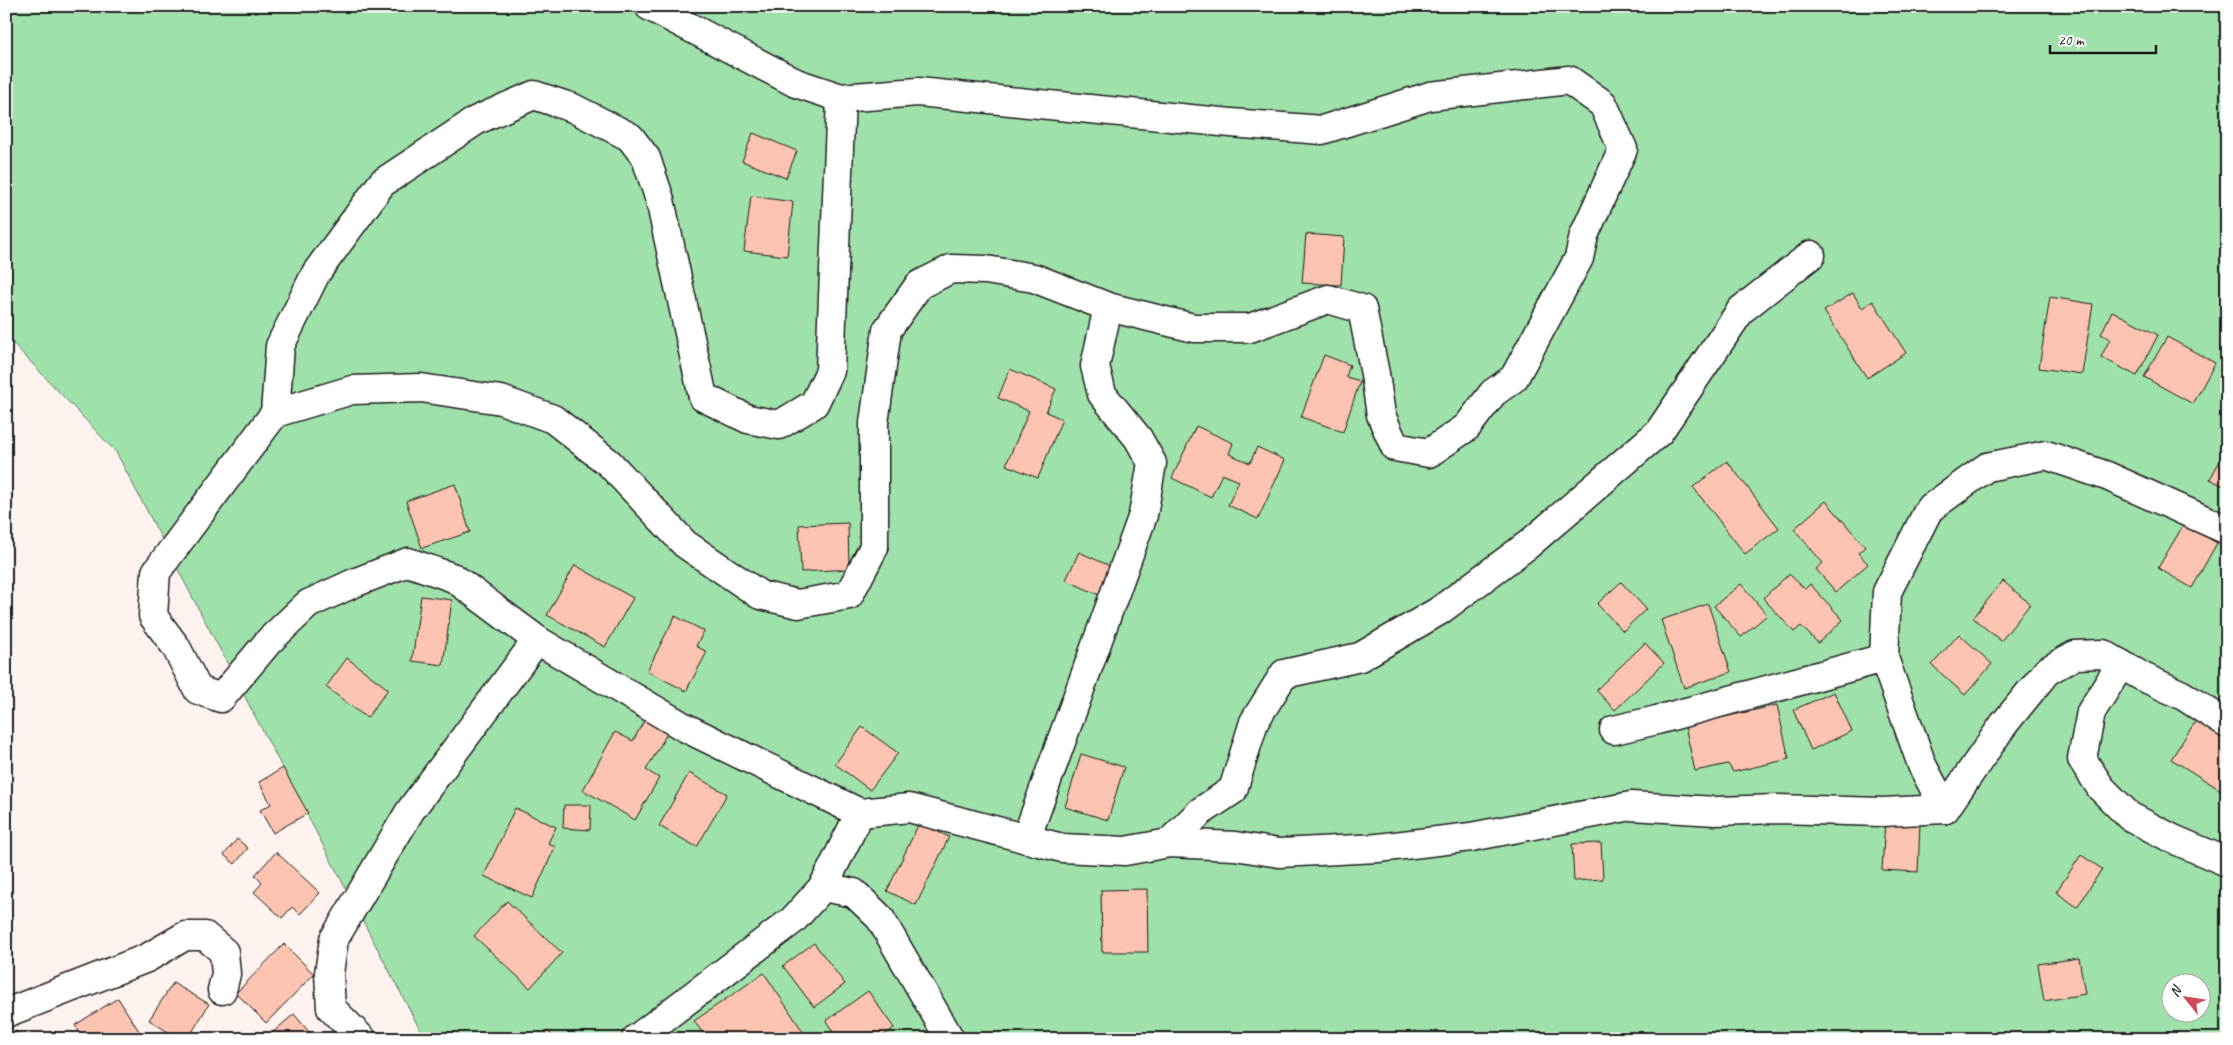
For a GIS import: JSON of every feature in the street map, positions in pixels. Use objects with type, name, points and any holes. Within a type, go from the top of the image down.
[{"type":"street","points":[[275,412],[352,390],[421,388],[501,400],[553,419],[609,462],[685,544],[760,595],[798,604],[848,595],[874,547],[874,423],[887,330],[919,284],[951,269],[986,270],[1034,278],[1108,306],[1194,328],[1250,328],[1328,299],[1362,309],[1381,414],[1395,447],[1429,453],[1467,427],[1493,393],[1514,378],[1578,258],[1584,235],[1623,149],[1603,104],[1569,80],[1430,96],[1322,130],[1231,123],[918,92],[841,98],[796,83],[649,6]]},
{"type":"street","points":[[841,98],[830,371],[814,404],[779,425],[748,419],[703,397],[660,200],[646,158],[630,137],[573,108],[534,95],[477,120],[382,183],[316,273],[280,346],[275,412],[156,572],[153,616],[176,647],[198,690],[221,698],[269,641],[308,604],[354,583],[408,562],[454,578],[537,640],[684,727],[860,813],[910,808],[1062,848],[1125,851],[1168,843],[1235,846],[1279,853],[1378,848],[1472,837],[1631,806],[1716,810],[1778,809],[1882,812],[1945,809]]},
{"type":"street","points":[[1168,843],[1200,812],[1233,790],[1254,722],[1284,674],[1360,657],[1439,611],[1529,544],[1659,432],[1741,310],[1811,255]]},
{"type":"street","points":[[1026,838],[1143,515],[1152,463],[1138,438],[1102,394],[1095,366],[1108,306]]},
{"type":"street","points":[[1945,809],[1922,764],[1884,658],[1887,592],[1929,509],[1987,467],[2046,455],[2106,476],[2227,530]]},
{"type":"street","points":[[362,1039],[332,1008],[329,973],[334,939],[410,811],[537,640]]},
{"type":"street","points":[[1945,809],[2004,724],[2047,671],[2075,655],[2103,654],[2182,695],[2227,724]]},
{"type":"street","points":[[1614,730],[1884,658]]},
{"type":"street","points":[[2121,664],[2091,712],[2082,759],[2101,788],[2129,816],[2173,839],[2227,862]]},
{"type":"street","points":[[636,1039],[708,982],[793,920],[823,887],[860,813]]},
{"type":"street","points":[[823,887],[854,893],[880,918],[950,1039]]},
{"type":"street","points":[[6,1013],[147,958],[184,936],[205,936],[224,952],[226,974],[222,990]]},
{"type":"green space","points":[[6,6],[2227,6],[2227,1039],[425,1039],[116,452],[6,336]]},
{"type":"building","points":[[753,133],[797,151],[786,178],[742,161]]},
{"type":"building","points":[[751,196],[793,202],[787,256],[744,251]]},
{"type":"building","points":[[1306,234],[1344,237],[1341,285],[1302,283]]},
{"type":"building","points":[[1853,293],[1862,308],[1873,301],[1906,353],[1867,378],[1824,311]]},
{"type":"building","points":[[2050,297],[2093,304],[2082,374],[2039,368]]},
{"type":"building","points":[[2112,311],[2158,335],[2137,376],[2101,357],[2110,339],[2101,334]]},
{"type":"building","points":[[2167,337],[2215,363],[2193,404],[2144,377]]},
{"type":"building","points":[[1324,355],[1350,365],[1346,377],[1360,381],[1343,432],[1301,417]]},
{"type":"building","points":[[1010,369],[1056,389],[1046,412],[1062,419],[1038,478],[1006,465],[1029,411],[998,398]]},
{"type":"building","points":[[1196,426],[1233,443],[1229,454],[1250,463],[1257,447],[1285,460],[1258,519],[1228,505],[1239,481],[1222,474],[1211,497],[1172,478]]},
{"type":"building","points":[[2227,448],[2227,488],[2210,479]]},
{"type":"building","points":[[1727,461],[1779,528],[1745,554],[1693,487]]},
{"type":"building","points":[[455,484],[470,532],[422,548],[406,501]]},
{"type":"building","points":[[1826,501],[1865,547],[1858,553],[1868,564],[1836,592],[1816,569],[1823,563],[1794,529]]},
{"type":"building","points":[[848,523],[849,569],[801,572],[799,525]]},
{"type":"building","points":[[2184,524],[2217,543],[2192,588],[2158,568]]},
{"type":"building","points":[[1079,552],[1119,570],[1106,598],[1066,580]]},
{"type":"building","points":[[575,565],[633,598],[605,647],[547,615]]},
{"type":"building","points":[[1789,574],[1805,589],[1810,584],[1843,620],[1818,643],[1801,626],[1794,632],[1763,598]]},
{"type":"building","points":[[2003,581],[2030,604],[2001,641],[1973,618]]},
{"type":"building","points":[[1621,582],[1646,609],[1623,631],[1597,604]]},
{"type":"building","points":[[1741,584],[1767,615],[1741,637],[1714,606]]},
{"type":"building","points":[[421,596],[452,600],[443,665],[412,661]]},
{"type":"building","points":[[1708,604],[1731,672],[1684,688],[1661,620]]},
{"type":"building","points":[[675,616],[704,631],[696,646],[707,652],[686,691],[647,671]]},
{"type":"building","points":[[1959,634],[1992,664],[1965,695],[1932,665]]},
{"type":"building","points":[[1645,643],[1664,663],[1615,710],[1596,690]]},
{"type":"building","points":[[347,658],[388,689],[367,718],[326,687]]},
{"type":"building","points":[[1834,692],[1852,731],[1811,750],[1793,710]]},
{"type":"building","points":[[1777,705],[1789,759],[1733,772],[1728,764],[1695,771],[1685,726]]},
{"type":"building","points":[[645,719],[668,732],[646,770],[659,778],[635,820],[583,790],[615,732],[633,741]]},
{"type":"building","points":[[2197,719],[2227,738],[2227,788],[2224,792],[2171,759]]},
{"type":"building","points":[[862,727],[898,753],[870,790],[835,764]]},
{"type":"building","points":[[1081,754],[1124,767],[1108,820],[1065,807]]},
{"type":"building","points":[[283,768],[308,813],[273,833],[260,810],[271,804],[259,782]]},
{"type":"building","points":[[689,773],[727,794],[697,847],[659,826]]},
{"type":"building","points":[[564,805],[591,805],[590,830],[563,828]]},
{"type":"building","points":[[515,808],[556,827],[548,843],[555,847],[532,898],[484,876]]},
{"type":"building","points":[[1885,821],[1920,823],[1918,872],[1882,870]]},
{"type":"building","points":[[919,823],[949,837],[916,905],[887,891]]},
{"type":"building","points":[[237,839],[248,848],[235,864],[224,855]]},
{"type":"building","points":[[1601,843],[1603,879],[1574,881],[1572,844]]},
{"type":"building","points":[[276,852],[320,893],[300,914],[292,907],[282,918],[254,892],[262,883],[255,875]]},
{"type":"building","points":[[2081,855],[2102,869],[2077,907],[2056,892]]},
{"type":"building","points":[[1147,889],[1148,952],[1102,952],[1101,890]]},
{"type":"building","points":[[507,901],[562,953],[530,988],[474,936]]},
{"type":"building","points":[[814,943],[845,984],[814,1007],[783,966]]},
{"type":"building","points":[[284,944],[314,974],[266,1023],[236,993]]},
{"type":"building","points":[[2079,958],[2085,994],[2044,1001],[2038,964]]},
{"type":"building","points":[[764,973],[808,1039],[707,1039],[694,1021]]},
{"type":"building","points":[[173,983],[209,1004],[188,1039],[179,1039],[149,1020]]},
{"type":"building","points":[[868,991],[894,1028],[879,1039],[838,1039],[826,1021]]},
{"type":"building","points":[[118,998],[144,1039],[84,1039],[75,1025]]},
{"type":"building","points":[[294,1014],[315,1039],[265,1039]]},
{"type":"building","points":[[16,1031],[22,1039],[6,1039],[6,1038]]},
{"type":"building","points":[[548,1031],[555,1039],[540,1039]]},
{"type":"building","points":[[506,1032],[513,1039],[499,1039]]}]
